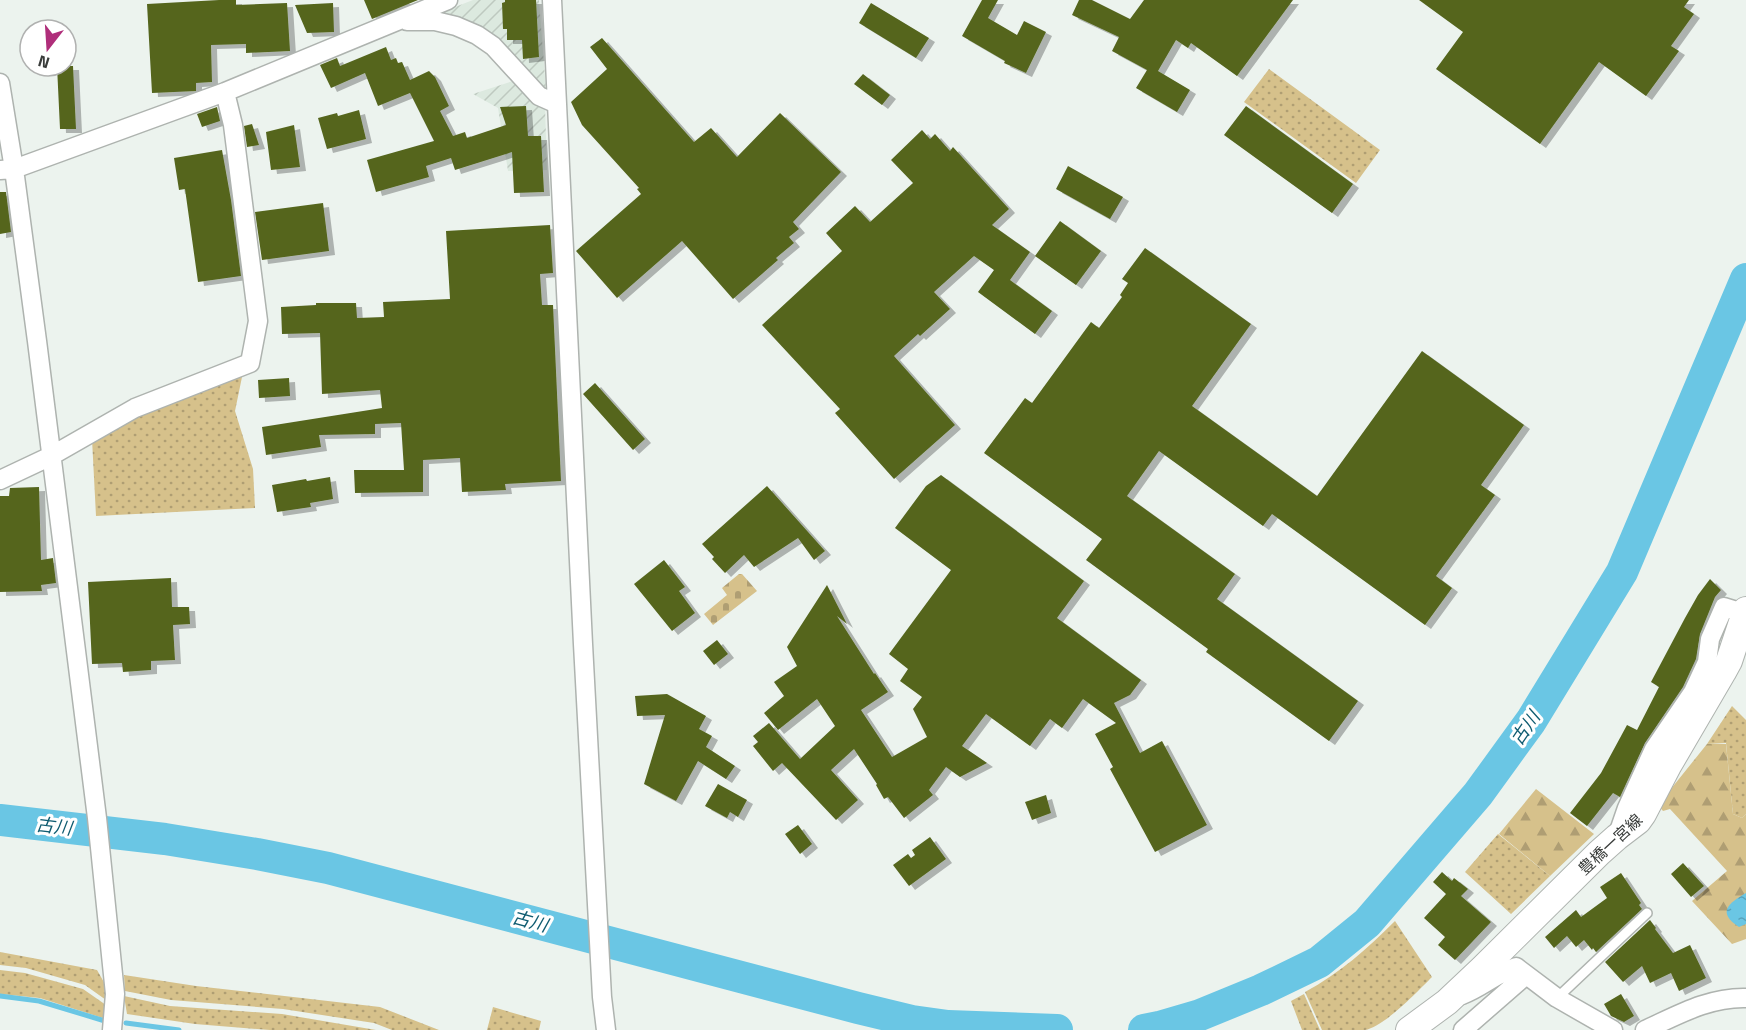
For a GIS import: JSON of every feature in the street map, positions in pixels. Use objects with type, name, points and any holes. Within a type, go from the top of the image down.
[{"type":"main road","name":"豊橋一宮線","points":[[1410,1030],[1447,1002],[1617,837],[1638,821],[1724,672],[1745,618]]},
{"type":"street","points":[[7,170],[225,92],[448,0]]},
{"type":"street","points":[[552,0],[602,997],[606,1030]]},
{"type":"street","points":[[397,21],[435,21],[456,26],[477,35],[493,46],[539,96],[557,104]]},
{"type":"street","points":[[0,83],[7,170],[37,341],[99,832],[115,994],[112,1030]]},
{"type":"street","points":[[0,480],[51,456],[135,408],[250,363],[258,321],[233,125],[225,92]]},
{"type":"street","points":[[1447,1002],[1475,990],[1516,967],[1557,998],[1613,1030]]},
{"type":"street","points":[[1463,1030],[1526,975]]},
{"type":"street","points":[[1645,1030],[1706,1003],[1731,998],[1746,998]]},
{"type":"lane","points":[[1557,998],[1647,913]]},
{"type":"shaded area","points":[[473,0],[539,0],[546,90],[498,40],[437,14]]},
{"type":"shaded area","points":[[516,80],[545,106],[547,170],[508,171],[498,108],[473,94]]},
{"type":"green space","points":[[1269,69],[1380,150],[1356,183],[1244,102]]},
{"type":"green space","points":[[238,374],[242,377],[235,411],[253,469],[255,508],[96,516],[92,439],[145,409]]},
{"type":"green space","points":[[742,574],[757,591],[713,625],[704,614],[727,595],[722,588]]},
{"type":"green space","points":[[1732,706],[1746,720],[1746,814],[1742,818],[1733,814],[1726,743],[1707,744]]},
{"type":"green space","points":[[1707,744],[1726,744],[1733,814],[1742,818],[1746,814],[1746,939],[1732,944],[1692,901],[1727,871],[1670,809],[1663,811],[1658,805]]},
{"type":"green space","points":[[1536,789],[1594,834],[1550,876],[1499,834]]},
{"type":"green space","points":[[1498,834],[1550,876],[1511,914],[1465,872]]},
{"type":"green space","points":[[1395,921],[1432,977],[1400,1008],[1373,1027],[1365,1030],[1322,1030],[1305,992],[1353,960]]},
{"type":"green space","points":[[0,952],[97,970],[105,984],[106,1000],[85,985],[26,968],[0,965]]},
{"type":"green space","points":[[0,970],[25,973],[83,989],[106,1005],[106,1019],[40,998],[0,994]]},
{"type":"green space","points":[[124,975],[196,986],[380,1007],[439,1030],[392,1030],[374,1023],[283,1009],[171,1000],[125,991]]},
{"type":"green space","points":[[1304,994],[1320,1030],[1302,1030],[1291,1001]]},
{"type":"green space","points":[[124,996],[170,1006],[282,1014],[376,1030],[270,1030],[195,1024],[127,1014]]},
{"type":"green space","points":[[493,1007],[541,1021],[539,1030],[487,1030]]},
{"type":"water","points":[[1746,893],[1746,924],[1739,927],[1728,917],[1727,908]]},
{"type":"building","points":[[236,0],[236,5],[287,3],[290,51],[246,53],[246,44],[211,45],[212,82],[196,83],[196,91],[152,93],[147,4]]},
{"type":"building","points":[[364,0],[418,0],[372,19]]},
{"type":"building","points":[[505,0],[536,0],[539,57],[523,59],[522,40],[507,40],[507,29],[503,29],[502,3]]},
{"type":"building","points":[[982,0],[998,0],[988,18],[1017,35],[1024,21],[1046,32],[1026,73],[1004,63],[1005,61],[962,36]]},
{"type":"building","points":[[1079,0],[1092,0],[1130,19],[1144,0],[1293,0],[1237,76],[1191,43],[1188,48],[1176,40],[1158,71],[1190,90],[1177,112],[1136,88],[1147,70],[1112,51],[1119,37],[1072,15]]},
{"type":"building","points":[[1419,0],[1689,0],[1684,7],[1694,14],[1671,46],[1679,51],[1646,96],[1599,62],[1540,144],[1436,69],[1463,32]]},
{"type":"building","points":[[333,3],[334,32],[307,33],[295,5]]},
{"type":"building","points":[[871,3],[929,38],[916,58],[859,23]]},
{"type":"building","points":[[602,38],[694,142],[711,128],[737,157],[780,113],[841,172],[793,222],[799,229],[789,237],[794,243],[733,299],[682,241],[617,298],[576,251],[641,194],[637,189],[639,188],[582,125],[571,102],[607,69],[590,47]]},
{"type":"building","points":[[386,47],[391,60],[396,58],[398,63],[402,62],[410,80],[429,71],[435,77],[449,106],[440,111],[453,136],[465,132],[467,138],[506,125],[500,107],[526,106],[528,136],[541,136],[544,192],[514,193],[512,152],[455,170],[451,158],[426,166],[429,177],[376,192],[367,160],[434,141],[410,93],[378,106],[365,73],[331,88],[320,65],[337,58],[340,66]]},
{"type":"building","points":[[863,74],[890,95],[882,105],[854,84]]},
{"type":"building","points":[[58,78],[74,78],[76,129],[60,129]]},
{"type":"building","points":[[1246,106],[1353,184],[1332,213],[1224,135]]},
{"type":"building","points":[[217,107],[220,121],[202,127],[197,114]]},
{"type":"building","points":[[359,110],[366,139],[327,149],[318,118],[337,113],[338,116]]},
{"type":"building","points":[[252,124],[259,145],[247,147],[244,126]]},
{"type":"building","points":[[294,125],[300,167],[271,170],[266,132]]},
{"type":"building","points":[[922,130],[930,139],[935,134],[950,151],[953,147],[1009,209],[992,225],[1030,252],[1010,280],[1052,311],[1035,334],[978,292],[994,270],[974,256],[934,292],[950,309],[894,356],[955,425],[894,479],[835,413],[840,409],[762,325],[842,251],[826,233],[855,206],[870,222],[913,183],[891,160]]},
{"type":"building","points":[[222,150],[241,276],[198,282],[185,189],[179,190],[174,158]]},
{"type":"building","points":[[1068,166],[1123,197],[1110,219],[1056,189]]},
{"type":"building","points":[[0,192],[6,192],[11,232],[0,234]]},
{"type":"building","points":[[323,203],[329,251],[262,260],[255,212]]},
{"type":"building","points":[[1060,221],[1101,251],[1076,285],[1035,256]]},
{"type":"building","points":[[550,225],[553,273],[540,274],[542,305],[553,305],[561,481],[505,484],[506,490],[462,492],[460,458],[423,460],[423,492],[355,493],[354,470],[404,470],[401,423],[375,424],[375,434],[319,435],[321,447],[266,455],[262,427],[382,408],[380,390],[322,394],[320,333],[282,334],[281,307],[316,305],[316,303],[356,303],[357,318],[384,317],[383,302],[450,299],[446,231]]},
{"type":"building","points":[[1145,248],[1251,324],[1192,406],[1317,496],[1422,351],[1524,425],[1481,485],[1495,495],[1436,576],[1452,588],[1425,625],[1272,514],[1263,526],[1159,451],[1127,496],[1235,574],[1217,599],[1358,701],[1329,741],[1206,652],[1208,649],[1086,560],[1102,539],[984,453],[1025,398],[1032,403],[1091,322],[1099,328],[1122,297],[1120,295],[1128,283],[1122,279]]},
{"type":"building","points":[[289,378],[290,396],[259,398],[258,380]]},
{"type":"building","points":[[595,383],[645,439],[633,450],[583,394]]},
{"type":"building","points":[[941,475],[1084,581],[1057,618],[1141,680],[1130,695],[1114,703],[1140,753],[1162,741],[1207,825],[1155,852],[1110,769],[1113,767],[1095,734],[1116,723],[1083,699],[1062,728],[1050,719],[1030,746],[986,714],[962,746],[987,763],[960,777],[946,767],[929,790],[933,795],[904,818],[888,797],[884,799],[854,749],[831,770],[858,800],[836,820],[782,763],[773,771],[753,746],[758,742],[753,736],[769,723],[800,759],[835,726],[817,699],[778,730],[764,713],[784,696],[774,682],[797,666],[787,647],[827,585],[847,624],[837,616],[888,692],[861,710],[892,757],[927,737],[913,709],[922,697],[900,681],[908,669],[889,654],[951,570],[895,528],[926,486]]},
{"type":"building","points":[[330,477],[333,499],[310,503],[311,507],[277,512],[272,485]]},
{"type":"building","points":[[767,486],[825,551],[814,560],[798,538],[754,567],[744,555],[725,573],[702,544]]},
{"type":"building","points":[[39,487],[41,560],[53,558],[56,583],[41,585],[42,591],[0,592],[0,496],[9,496],[10,488]]},
{"type":"building","points":[[664,560],[685,587],[679,591],[695,613],[672,631],[634,584]]},
{"type":"building","points":[[171,578],[172,607],[189,607],[190,624],[173,625],[175,660],[151,661],[151,670],[123,672],[122,663],[92,664],[88,582]]},
{"type":"building","points":[[1710,579],[1721,590],[1715,597],[1700,634],[1696,659],[1683,687],[1645,743],[1620,797],[1613,793],[1587,826],[1570,813],[1601,773],[1627,725],[1637,730],[1659,687],[1651,682],[1698,595]]},
{"type":"building","points":[[717,640],[728,654],[714,665],[703,651]]},
{"type":"building","points":[[667,694],[706,716],[699,729],[712,736],[706,747],[735,766],[726,779],[698,761],[676,801],[644,784],[665,715],[637,716],[635,696]]},
{"type":"building","points":[[718,784],[747,800],[738,817],[730,812],[727,818],[705,806]]},
{"type":"building","points":[[1046,795],[1051,813],[1032,820],[1025,802]]},
{"type":"building","points":[[798,825],[812,844],[800,854],[785,834]]},
{"type":"building","points":[[930,837],[946,859],[909,886],[893,865],[908,854],[911,858],[915,855],[912,850]]},
{"type":"building","points":[[1683,863],[1704,886],[1691,897],[1671,874]]},
{"type":"building","points":[[1442,872],[1452,881],[1454,878],[1468,889],[1461,896],[1491,922],[1455,960],[1438,945],[1445,937],[1424,918],[1446,894],[1433,882]]},
{"type":"building","points":[[1621,873],[1641,903],[1639,905],[1642,909],[1596,952],[1584,940],[1576,947],[1567,936],[1554,948],[1545,937],[1576,910],[1581,917],[1607,898],[1600,887]]},
{"type":"building","points":[[1650,920],[1673,953],[1690,945],[1706,978],[1679,991],[1671,973],[1650,983],[1642,966],[1623,982],[1605,962]]},
{"type":"building","points":[[1621,994],[1634,1016],[1624,1022],[1611,1016],[1604,1004]]},
{"type":"waterway","name":"古川","points":[[1144,1030],[1200,1015],[1261,990],[1319,962],[1367,923],[1478,794],[1531,721],[1622,572],[1746,279]]},
{"type":"waterway","name":"古川","points":[[0,820],[165,839],[328,868],[912,1021],[948,1026],[1057,1030]]},
{"type":"waterway","points":[[0,996],[39,1001],[105,1021]]},
{"type":"waterway","points":[[126,1023],[179,1030]]}]
